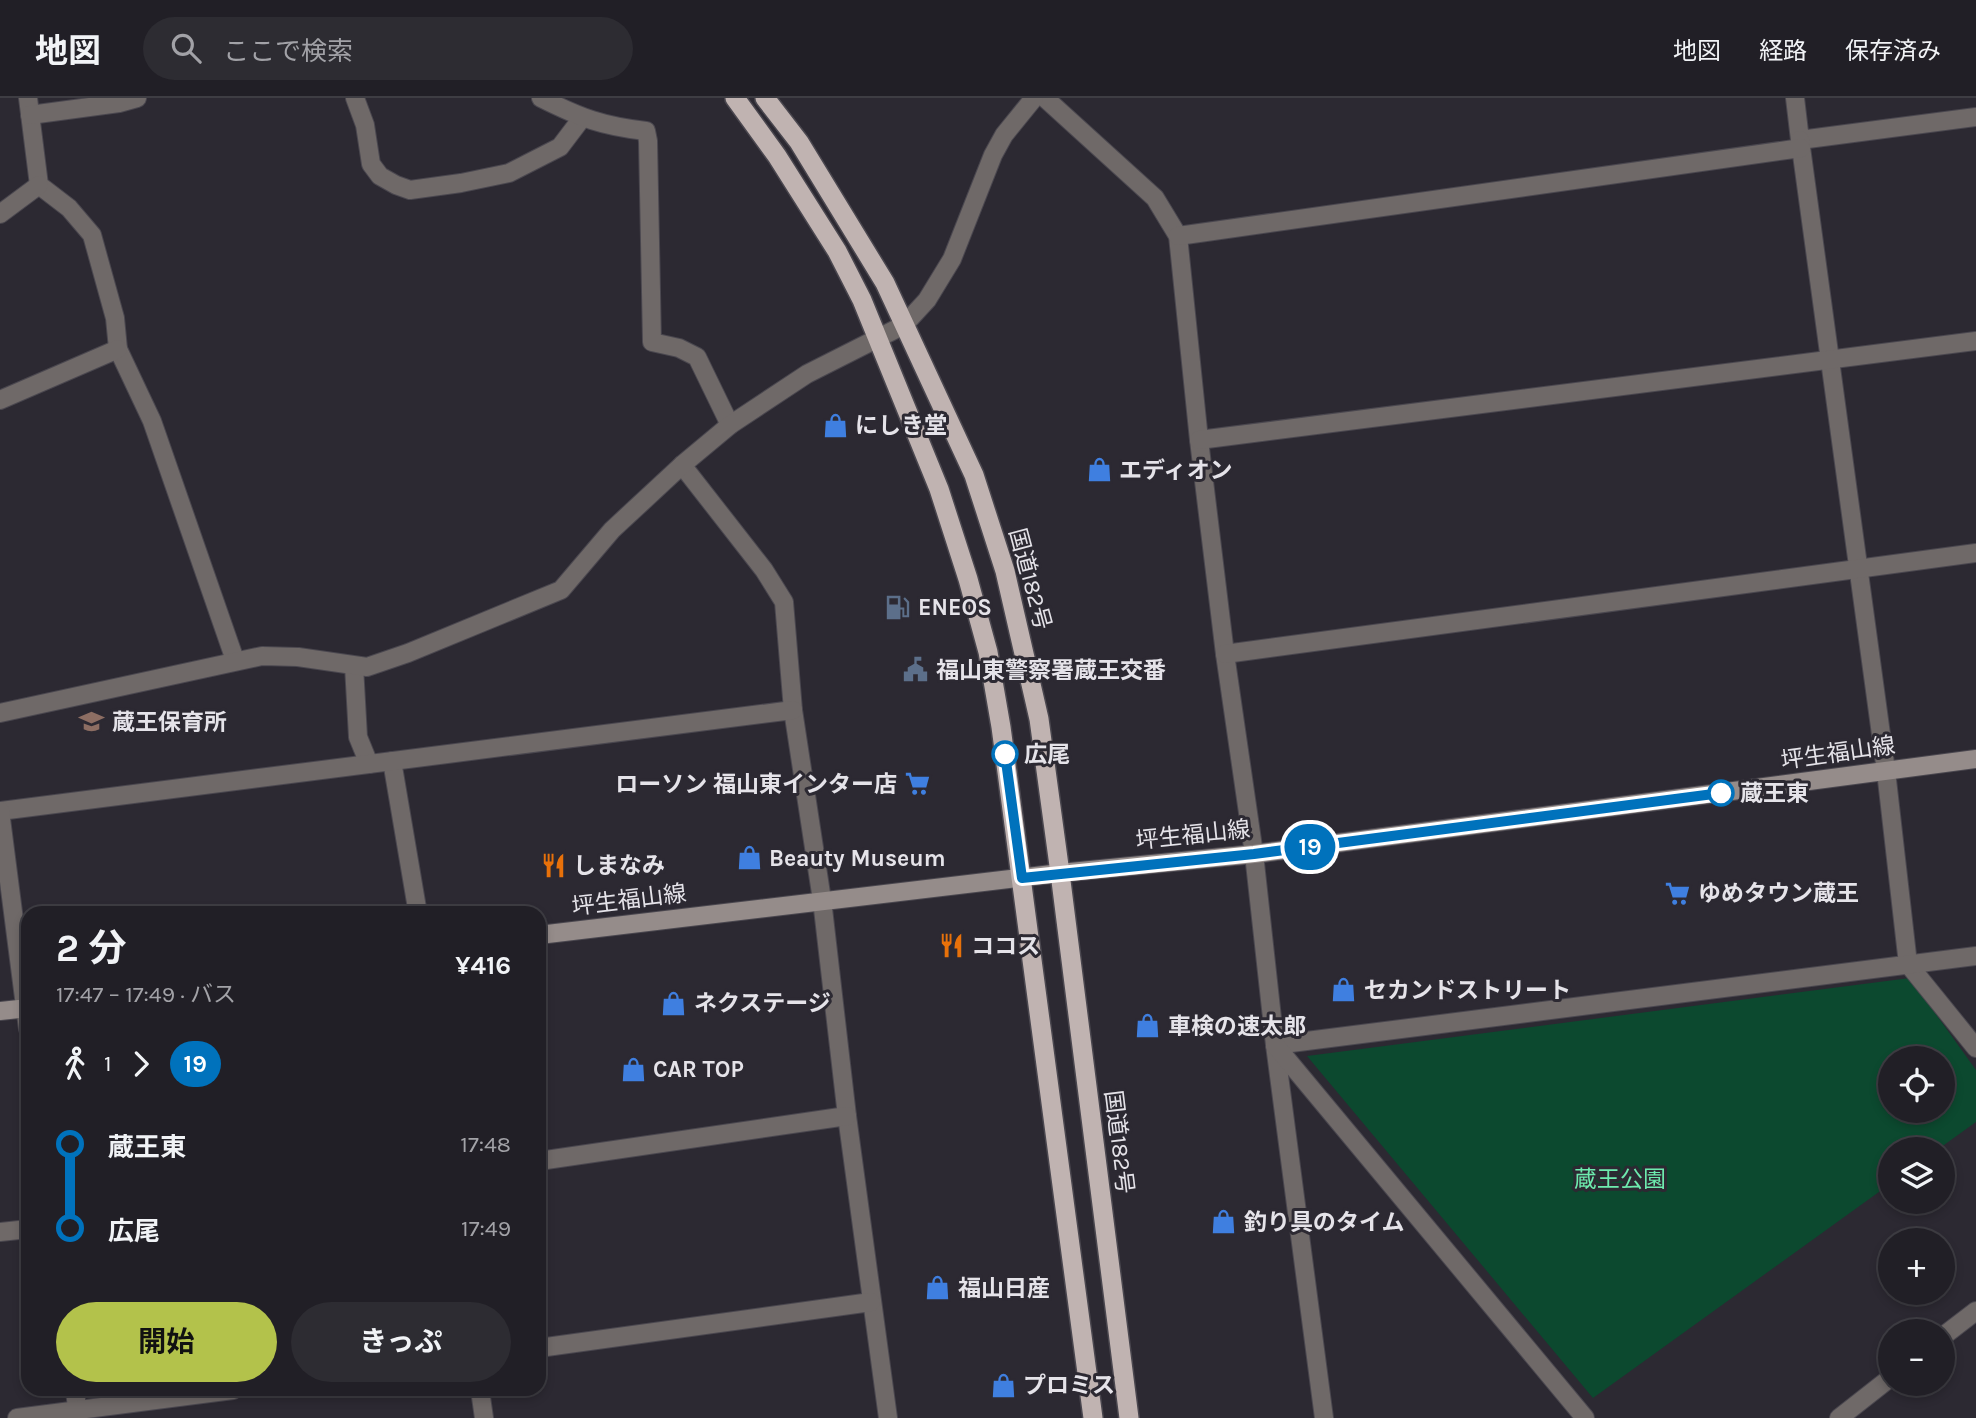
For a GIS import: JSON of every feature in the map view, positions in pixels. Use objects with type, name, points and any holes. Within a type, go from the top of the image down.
[{"type":"highway","points":[[735,98],[777,156],[837,251],[878,339],[939,489],[988,652],[1002,727],[1093,1418]]},
{"type":"highway","name":"国道182号","points":[[765,98],[799,142],[885,283],[974,475],[1005,571],[1039,719],[1129,1418]]},
{"type":"main road","name":"坪生福山線","points":[[546,934],[1060,873],[1254,854],[1976,759]]},
{"type":"main road","points":[[0,1011],[21,1009]]},
{"type":"street","points":[[137,98],[119,103],[29,107],[39,185],[69,208],[92,235],[115,318],[118,349],[152,421],[235,660]]},
{"type":"street","points":[[355,98],[365,125],[372,164],[380,176],[410,190],[509,173],[560,147],[582,118]]},
{"type":"street","points":[[541,98],[582,118],[610,127],[646,131],[652,342],[679,348],[697,358],[730,425]]},
{"type":"street","points":[[0,713],[235,660],[278,655],[367,667],[561,590],[611,530],[730,425],[807,374],[904,325],[927,300],[945,271],[999,145],[1018,115],[1034,98]]},
{"type":"street","points":[[1045,98],[1155,198],[1178,236],[1225,653],[1254,854],[1275,1045],[1324,1418]]},
{"type":"street","points":[[1794,98],[1886,771],[1908,964],[1976,1048]]},
{"type":"street","points":[[1178,236],[1976,117]]},
{"type":"street","points":[[0,214],[39,185]]},
{"type":"street","points":[[1199,440],[1976,341]]},
{"type":"street","points":[[0,400],[118,349]]},
{"type":"street","points":[[682,465],[764,570],[785,602],[793,710],[822,901],[847,1116],[888,1418]]},
{"type":"street","points":[[1225,653],[1976,553]]},
{"type":"street","points":[[354,666],[358,737],[369,764]]},
{"type":"street","points":[[21,964],[0,811],[793,710]]},
{"type":"street","points":[[392,761],[417,906]]},
{"type":"street","points":[[1275,1045],[1976,956]]},
{"type":"street","points":[[1275,1045],[1586,1418]]},
{"type":"street","points":[[546,1160],[847,1116]]},
{"type":"street","points":[[0,1232],[21,1230]]},
{"type":"street","points":[[546,1347],[872,1302]]},
{"type":"street","points":[[1955,1327],[1976,1311]]},
{"type":"street","points":[[1839,1418],[1878,1387]]},
{"type":"street","points":[[76,1396],[78,1414]]},
{"type":"street","points":[[17,1418],[78,1414],[194,1396]]},
{"type":"street","points":[[481,1396],[484,1418]]},
{"type":"green space","name":"蔵王公園","points":[[1910,978],[1976,1070],[1976,1122],[1955,1137],[1878,1137],[1878,1193],[1593,1398],[1307,1056]]},
{"type":"bus line","name":"19","points":[[1005,754],[1022,878],[1254,854],[1721,793]]},
{"type":"place","name":"にしき堂","points":[[835,425]]},
{"type":"place","name":"エディオン","points":[[1099,470]]},
{"type":"place","name":"ENEOS","points":[[898,607]]},
{"type":"place","name":"福山東警察署蔵王交番","points":[[916,670]]},
{"type":"place","name":"蔵王保育所","points":[[92,722]]},
{"type":"place","name":"広尾","points":[[1005,754]]},
{"type":"place","name":"ローソン 福山東インター店","points":[[917,784]]},
{"type":"place","name":"蔵王東","points":[[1721,793]]},
{"type":"place","name":"Beauty Museum","points":[[749,858]]},
{"type":"place","name":"しまなみ","points":[[553,865]]},
{"type":"place","name":"ゆめタウン蔵王","points":[[1678,893]]},
{"type":"place","name":"ココス","points":[[951,946]]},
{"type":"place","name":"セカンドストリート","points":[[1344,990]]},
{"type":"place","name":"ネクステージ","points":[[674,1003]]},
{"type":"place","name":"車検の速太郎","points":[[1148,1026]]},
{"type":"place","name":"CAR TOP","points":[[633,1069]]},
{"type":"place","name":"釣り具のタイム","points":[[1224,1222]]},
{"type":"place","name":"福山日産","points":[[938,1288]]},
{"type":"place","name":"プロミス","points":[[1003,1385]]}]
